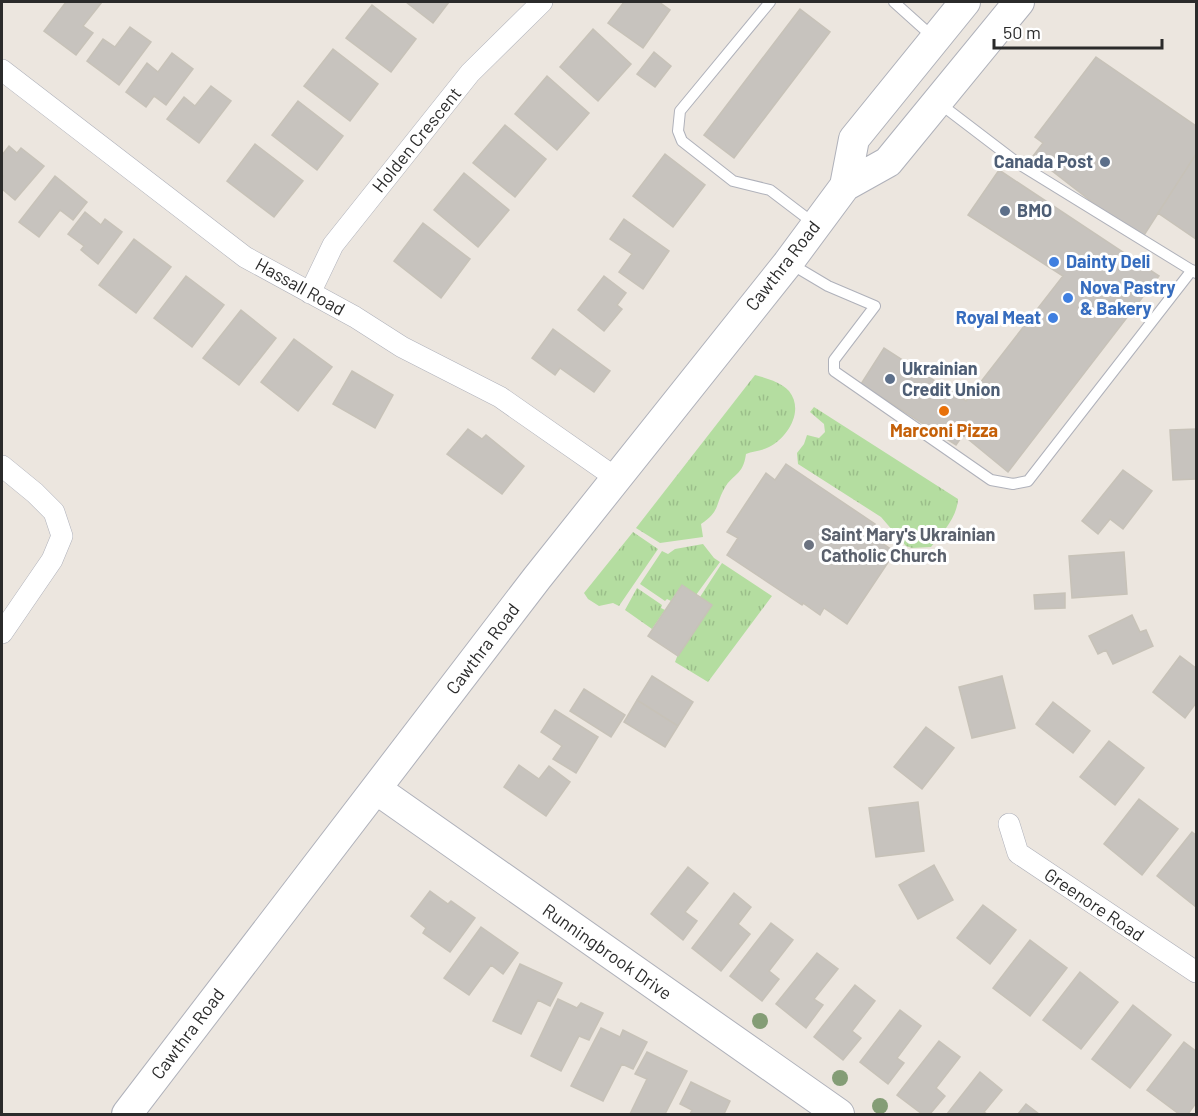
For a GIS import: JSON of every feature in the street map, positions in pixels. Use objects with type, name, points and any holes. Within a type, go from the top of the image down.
[{"type":"main road","name":"Cawthra Road","points":[[127,1114],[537,578],[788,263],[844,186],[854,139],[965,2]]},
{"type":"main road","name":"Cawthra Road","points":[[844,186],[888,162],[1019,2]]},
{"type":"main road","name":"Runningbrook Drive","points":[[376,789],[839,1114]]},
{"type":"street","name":"Holden Crescent","points":[[310,293],[333,245],[470,73],[542,2]]},
{"type":"street","name":"Hassall Road","points":[[2,70],[245,257],[355,317],[402,347],[500,397],[616,478]]},
{"type":"street","points":[[2,466],[54,512],[62,536],[52,560],[2,633]]},
{"type":"street","name":"Greenore Road","points":[[1009,824],[1018,853],[1197,972]]},
{"type":"lane","points":[[770,2],[680,111],[678,131],[682,141],[733,181],[770,190],[816,225]]},
{"type":"lane","points":[[894,2],[935,39]]},
{"type":"lane","points":[[788,263],[828,286],[875,306],[834,360],[834,371],[991,480],[1013,484],[1028,481],[1194,272],[1019,164],[938,102]]},
{"type":"green space","points":[[755,375],[778,383],[789,391],[795,407],[792,423],[787,431],[769,447],[746,454],[743,466],[727,484],[714,512],[701,524],[703,537],[660,543],[636,528]]},
{"type":"green space","points":[[814,407],[958,499],[952,519],[931,547],[906,546],[881,517],[798,464],[797,453],[807,435],[819,438],[825,432],[824,424],[810,412]]},
{"type":"green space","points":[[633,532],[658,549],[619,606],[613,603],[599,606],[588,599],[584,593]]},
{"type":"green space","points":[[703,544],[720,562],[696,595],[682,585],[671,601],[667,599],[665,601],[640,584],[662,551],[668,554],[675,549]]},
{"type":"green space","points":[[722,563],[772,596],[708,682],[675,662],[700,597]]},
{"type":"green space","points":[[637,588],[662,605],[661,608],[665,610],[652,629],[625,610]]},
{"type":"building","points":[[66,2],[102,2],[83,26],[93,33],[76,55],[44,31]]},
{"type":"building","points":[[406,2],[449,2],[433,23]]},
{"type":"building","points":[[624,2],[659,2],[670,10],[643,48],[608,23]]},
{"type":"building","points":[[372,5],[416,39],[391,72],[346,38]]},
{"type":"building","points":[[800,9],[830,32],[734,158],[704,135]]},
{"type":"building","points":[[130,27],[151,42],[119,85],[87,61],[103,39],[115,47]]},
{"type":"building","points":[[593,29],[631,64],[598,101],[560,67]]},
{"type":"building","points":[[333,49],[378,84],[350,121],[304,86]]},
{"type":"building","points":[[654,52],[671,66],[655,87],[637,74]]},
{"type":"building","points":[[172,53],[193,69],[166,105],[154,96],[146,107],[126,92],[147,63],[158,72]]},
{"type":"building","points":[[1096,57],[1196,126],[1196,154],[1141,240],[1033,156],[1043,143],[1035,137]]},
{"type":"building","points":[[547,76],[589,113],[557,150],[515,114]]},
{"type":"building","points":[[211,86],[231,101],[199,143],[167,119],[184,97],[195,106]]},
{"type":"building","points":[[298,101],[343,136],[317,170],[272,135]]},
{"type":"building","points":[[505,125],[546,159],[515,197],[473,163]]},
{"type":"building","points":[[255,144],[303,181],[274,217],[227,181]]},
{"type":"building","points":[[9,146],[17,153],[21,148],[44,166],[15,200],[2,189],[2,155]]},
{"type":"building","points":[[665,154],[705,185],[673,227],[633,196]]},
{"type":"building","points":[[1196,154],[1196,239],[1158,213]]},
{"type":"building","points":[[999,170],[1159,276],[1008,472],[963,435],[956,445],[861,384],[884,348],[966,401],[1063,276],[968,215]]},
{"type":"building","points":[[464,173],[509,210],[478,247],[434,210]]},
{"type":"building","points":[[55,176],[87,202],[73,220],[60,210],[39,237],[19,222]]},
{"type":"building","points":[[85,212],[101,225],[105,219],[122,232],[98,264],[81,250],[84,246],[68,234]]},
{"type":"building","points":[[624,219],[669,251],[643,289],[619,272],[632,254],[610,239]]},
{"type":"building","points":[[423,223],[470,259],[441,298],[394,261]]},
{"type":"building","points":[[134,239],[171,267],[136,313],[99,285]]},
{"type":"building","points":[[186,276],[224,305],[192,347],[154,318]]},
{"type":"building","points":[[604,276],[626,293],[617,305],[622,309],[604,331],[578,310]]},
{"type":"building","points":[[241,310],[276,338],[239,385],[203,358]]},
{"type":"building","points":[[553,329],[610,371],[594,392],[560,368],[555,375],[532,358]]},
{"type":"building","points":[[294,339],[332,367],[298,411],[261,382]]},
{"type":"building","points":[[352,371],[393,395],[375,428],[333,404]]},
{"type":"building","points":[[468,429],[482,439],[486,435],[524,466],[502,494],[447,454]]},
{"type":"building","points":[[1196,429],[1196,479],[1173,480],[1170,430]]},
{"type":"building","name":"Saint Mary's Ukrainian Catholic Church","points":[[786,464],[875,524],[869,534],[895,552],[847,624],[824,608],[820,615],[803,603],[802,605],[727,555],[738,538],[727,532],[766,473],[775,480]]},
{"type":"building","points":[[1123,470],[1152,491],[1123,529],[1110,519],[1098,534],[1082,521]]},
{"type":"building","points":[[1124,552],[1127,594],[1072,598],[1069,556]]},
{"type":"building","points":[[682,585],[712,605],[678,656],[648,636]]},
{"type":"building","points":[[1065,593],[1065,608],[1035,609],[1034,595]]},
{"type":"building","points":[[1132,615],[1140,632],[1146,630],[1153,646],[1113,664],[1106,650],[1098,654],[1089,636]]},
{"type":"building","points":[[1180,656],[1196,668],[1196,703],[1185,718],[1153,692]]},
{"type":"building","points":[[652,676],[693,702],[678,726],[637,700]]},
{"type":"building","points":[[1002,676],[1015,728],[972,738],[959,687]]},
{"type":"building","points":[[584,689],[625,715],[611,737],[570,711]]},
{"type":"building","points":[[637,700],[678,726],[665,747],[624,722]]},
{"type":"building","points":[[1053,702],[1090,731],[1073,753],[1036,724]]},
{"type":"building","points":[[555,710],[598,737],[576,773],[553,759],[562,746],[541,732]]},
{"type":"building","points":[[926,727],[954,748],[922,789],[894,767]]},
{"type":"building","points":[[1109,741],[1144,768],[1115,805],[1080,777]]},
{"type":"building","points":[[519,765],[539,779],[549,766],[570,782],[546,816],[504,787]]},
{"type":"building","points":[[1139,799],[1178,829],[1142,875],[1104,844]]},
{"type":"building","points":[[918,802],[924,851],[876,857],[869,808]]},
{"type":"building","points":[[1192,832],[1196,835],[1196,907],[1157,876]]},
{"type":"building","points":[[934,865],[953,900],[918,919],[899,885]]},
{"type":"building","points":[[688,867],[708,883],[685,912],[697,921],[683,940],[651,914]]},
{"type":"building","points":[[430,891],[448,904],[451,901],[475,918],[450,952],[423,933],[426,928],[411,916]]},
{"type":"building","points":[[734,893],[751,907],[738,924],[750,934],[721,971],[692,948]]},
{"type":"building","points":[[983,905],[1016,930],[990,964],[957,938]]},
{"type":"building","points":[[771,923],[793,940],[769,971],[779,979],[762,1001],[730,976]]},
{"type":"building","points":[[481,927],[518,953],[503,974],[491,965],[469,995],[444,978]]},
{"type":"building","points":[[1030,940],[1067,968],[1030,1016],[993,988]]},
{"type":"building","points":[[817,953],[838,969],[814,999],[823,1005],[806,1028],[776,1004]]},
{"type":"building","points":[[520,964],[562,983],[550,1006],[538,1000],[521,1034],[493,1021]]},
{"type":"building","points":[[1080,972],[1118,1002],[1081,1049],[1043,1020]]},
{"type":"building","points":[[855,985],[875,1001],[852,1031],[861,1038],[843,1060],[814,1037]]},
{"type":"building","points":[[558,999],[577,1008],[581,1003],[603,1013],[589,1040],[579,1036],[561,1071],[531,1056]]},
{"type":"building","points":[[1133,1005],[1171,1035],[1130,1088],[1092,1059]]},
{"type":"building","points":[[900,1010],[921,1026],[897,1058],[904,1063],[888,1084],[860,1062]]},
{"type":"building","points":[[601,1028],[620,1037],[623,1030],[647,1042],[633,1069],[622,1064],[603,1101],[571,1086]]},
{"type":"building","points":[[939,1041],[960,1057],[936,1088],[945,1096],[930,1114],[922,1114],[897,1095]]},
{"type":"building","points":[[1184,1042],[1196,1051],[1196,1103],[1188,1114],[1179,1114],[1147,1090]]},
{"type":"building","points":[[647,1052],[687,1071],[665,1114],[630,1114],[647,1079],[635,1074]]},
{"type":"building","points":[[980,1072],[1002,1090],[984,1112],[987,1114],[947,1114]]},
{"type":"building","points":[[691,1082],[730,1101],[724,1114],[690,1114],[692,1110],[680,1104]]},
{"type":"building","points":[[1026,1104],[1039,1114],[1018,1114]]},
{"type":"place","name":"Canada Post","points":[[1105,162]]},
{"type":"place","name":"BMO","points":[[1005,211]]},
{"type":"place","name":"Dainty Deli","points":[[1054,262]]},
{"type":"place","name":"Nova Pastry & Bakery","points":[[1068,298]]},
{"type":"place","name":"Royal Meat","points":[[1053,318]]},
{"type":"place","name":"Ukrainian Credit Union","points":[[890,379]]},
{"type":"place","name":"Marconi Pizza","points":[[944,411]]},
{"type":"place","name":"Saint Mary's Ukrainian Catholic Church","points":[[809,545]]}]
